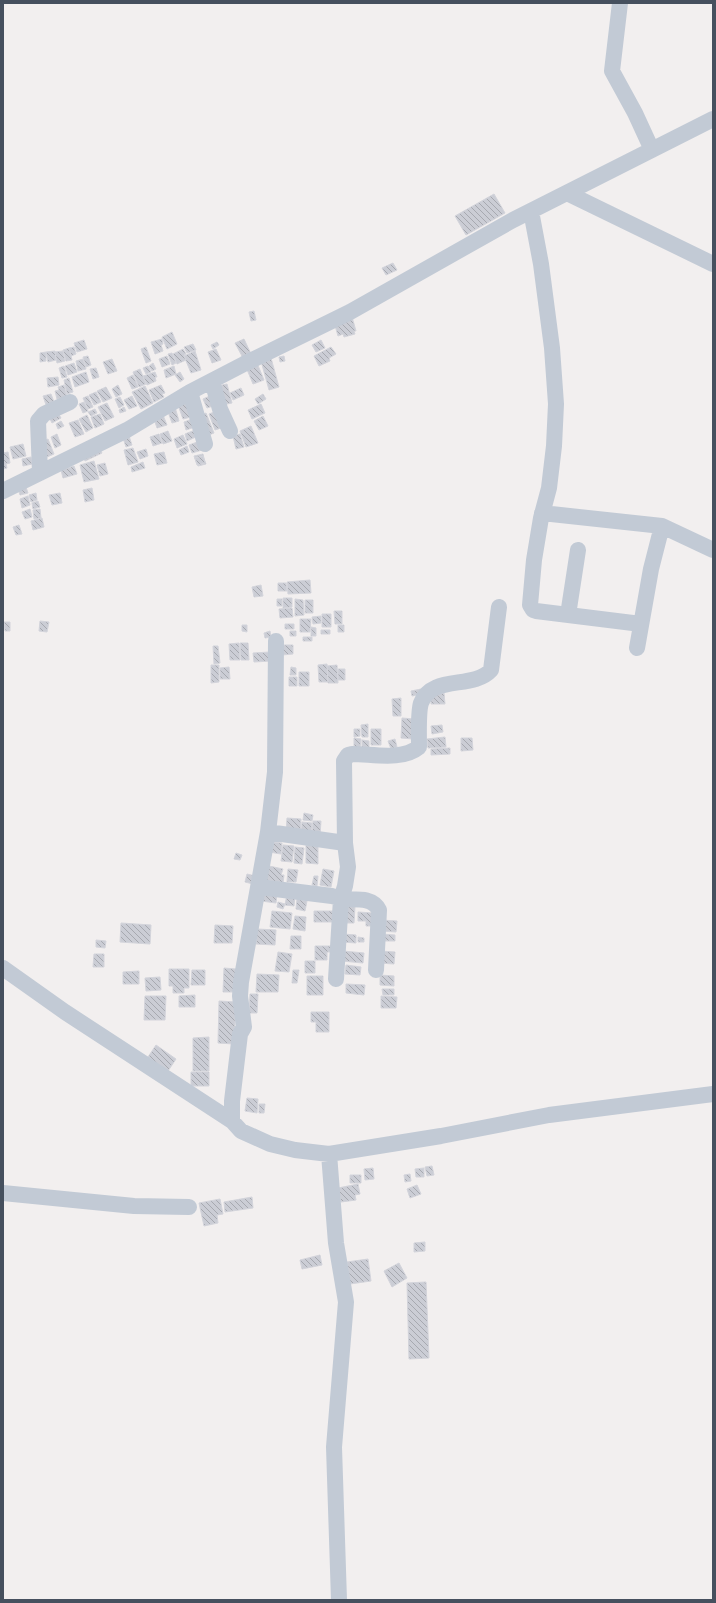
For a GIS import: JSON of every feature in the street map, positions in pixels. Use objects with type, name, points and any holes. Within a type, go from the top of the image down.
[{"type":"street","points":[[620,3],[612,71],[635,113],[652,150]]},
{"type":"street","points":[[3,491],[126,430],[190,392],[299,336],[350,312],[531,211],[713,119]]},
{"type":"street","points":[[567,193],[713,264]]},
{"type":"street","points":[[531,211],[541,264],[552,348],[556,404],[554,446],[549,488],[542,513],[534,560],[530,605],[533,610],[536,611],[641,624]]},
{"type":"street","points":[[212,381],[220,408],[230,431]]},
{"type":"street","points":[[190,392],[206,444]]},
{"type":"street","points":[[40,473],[38,421],[44,414],[70,402]]},
{"type":"street","points":[[542,513],[662,526],[713,550]]},
{"type":"street","points":[[637,648],[651,570],[662,526]]},
{"type":"street","points":[[568,615],[578,550]]},
{"type":"street","points":[[336,979],[341,899],[348,867],[345,843],[344,761],[348,755],[352,754],[398,755],[412,752],[419,746],[421,704],[427,692],[437,686],[477,679],[487,675],[491,670],[499,607]]},
{"type":"street","points":[[232,1121],[232,1101],[240,1034],[244,1027],[240,996],[241,982],[259,888],[268,832],[275,772],[276,640]]},
{"type":"street","points":[[268,832],[345,843]]},
{"type":"street","points":[[259,888],[332,896],[341,899],[370,901],[376,905],[379,910],[376,970]]},
{"type":"street","points":[[3,968],[65,1012],[232,1121],[241,1131],[270,1144],[295,1150],[328,1154],[441,1136],[549,1115],[713,1094]]},
{"type":"street","points":[[328,1154],[336,1243],[346,1302],[334,1447],[339,1600]]},
{"type":"street","points":[[3,1193],[134,1206],[189,1207]]},
{"type":"building","points":[[494,194],[505,213],[466,235],[455,216]]},
{"type":"building","points":[[393,263],[397,270],[386,275],[382,268]]},
{"type":"building","points":[[254,311],[256,320],[251,321],[249,312]]},
{"type":"building","points":[[352,317],[356,331],[354,331],[355,334],[344,337],[343,334],[338,336],[334,322]]},
{"type":"building","points":[[172,332],[177,344],[167,349],[162,337]]},
{"type":"building","points":[[162,339],[163,344],[161,345],[163,351],[155,354],[151,342]]},
{"type":"building","points":[[244,339],[251,354],[243,358],[235,343]]},
{"type":"building","points":[[84,340],[87,349],[77,352],[74,343]]},
{"type":"building","points":[[321,340],[325,348],[316,352],[312,345]]},
{"type":"building","points":[[217,342],[219,345],[213,349],[211,345]]},
{"type":"building","points":[[193,344],[196,350],[187,353],[184,347]]},
{"type":"building","points":[[74,347],[76,354],[71,356],[69,348]]},
{"type":"building","points":[[146,347],[151,361],[146,363],[141,349]]},
{"type":"building","points":[[331,347],[336,354],[329,358],[330,361],[319,366],[314,356]]},
{"type":"building","points":[[69,348],[72,360],[66,361],[63,350]]},
{"type":"building","points":[[183,349],[186,354],[184,355],[186,360],[177,364],[173,354]]},
{"type":"building","points":[[216,349],[221,360],[212,363],[208,352]]},
{"type":"building","points":[[55,351],[56,360],[48,362],[46,352]]},
{"type":"building","points":[[63,351],[65,361],[57,363],[55,352]]},
{"type":"building","points":[[195,351],[201,370],[191,373],[184,356]]},
{"type":"building","points":[[46,352],[46,361],[40,362],[40,353]]},
{"type":"building","points":[[172,353],[176,363],[172,365],[168,354]]},
{"type":"building","points":[[88,356],[91,365],[86,367],[83,357]]},
{"type":"building","points":[[167,356],[170,364],[162,367],[159,359]]},
{"type":"building","points":[[284,356],[285,361],[280,362],[279,357]]},
{"type":"building","points":[[271,358],[279,387],[269,390],[261,361]]},
{"type":"building","points":[[83,359],[86,369],[78,371],[76,361]]},
{"type":"building","points":[[112,359],[117,371],[108,374],[103,362]]},
{"type":"building","points":[[74,363],[77,372],[68,375],[65,366]]},
{"type":"building","points":[[153,363],[156,369],[152,371],[149,366]]},
{"type":"building","points":[[257,363],[264,380],[253,384],[246,367]]},
{"type":"building","points":[[64,366],[67,377],[62,378],[59,368]]},
{"type":"building","points":[[148,366],[151,372],[146,374],[143,368]]},
{"type":"building","points":[[174,366],[176,374],[166,378],[164,370]]},
{"type":"building","points":[[96,368],[99,377],[93,379],[90,369]]},
{"type":"building","points":[[140,369],[146,384],[139,387],[133,372]]},
{"type":"building","points":[[86,372],[89,382],[75,387],[72,377]]},
{"type":"building","points":[[155,372],[157,377],[155,377],[156,381],[147,385],[143,376]]},
{"type":"building","points":[[180,372],[184,379],[180,382],[175,375]]},
{"type":"building","points":[[133,375],[138,387],[132,389],[127,378]]},
{"type":"building","points":[[58,377],[59,385],[48,387],[47,378]]},
{"type":"building","points":[[69,378],[73,392],[67,394],[64,380]]},
{"type":"building","points":[[227,384],[232,403],[222,405],[217,386]]},
{"type":"building","points":[[64,385],[67,397],[57,399],[55,391],[59,390],[58,387]]},
{"type":"building","points":[[118,385],[122,394],[116,397],[112,389]]},
{"type":"building","points":[[161,385],[165,393],[162,394],[164,397],[154,402],[149,390]]},
{"type":"building","points":[[145,386],[153,403],[141,409],[132,392]]},
{"type":"building","points":[[106,387],[112,398],[103,402],[97,391]]},
{"type":"building","points":[[241,388],[244,395],[233,400],[230,393]]},
{"type":"building","points":[[96,392],[101,402],[94,405],[89,395]]},
{"type":"building","points":[[51,394],[54,402],[46,405],[43,396]]},
{"type":"building","points":[[263,394],[266,399],[258,404],[255,399]]},
{"type":"building","points":[[212,395],[216,405],[207,408],[203,399]]},
{"type":"building","points":[[88,396],[93,407],[88,409],[83,398]]},
{"type":"building","points":[[132,396],[137,406],[129,409],[124,400]]},
{"type":"building","points":[[120,397],[124,405],[119,408],[115,399]]},
{"type":"building","points":[[84,402],[88,411],[83,413],[79,404]]},
{"type":"building","points":[[107,403],[114,417],[105,421],[98,407]]},
{"type":"building","points":[[186,403],[191,417],[183,419],[178,405]]},
{"type":"building","points":[[261,404],[265,413],[252,419],[248,410]]},
{"type":"building","points":[[124,407],[126,411],[120,413],[119,410]]},
{"type":"building","points":[[175,407],[179,421],[172,423],[167,409]]},
{"type":"building","points":[[95,409],[97,413],[91,416],[88,412]]},
{"type":"building","points":[[217,411],[224,427],[215,430],[209,414]]},
{"type":"building","points":[[58,413],[61,418],[52,423],[49,417]]},
{"type":"building","points":[[206,413],[214,433],[206,436],[199,416]]},
{"type":"building","points":[[100,414],[104,424],[95,428],[91,417]]},
{"type":"building","points":[[87,415],[93,428],[86,432],[79,419]]},
{"type":"building","points":[[163,415],[167,425],[157,428],[154,419]]},
{"type":"building","points":[[263,416],[268,426],[259,430],[254,421]]},
{"type":"building","points":[[192,419],[195,427],[186,430],[184,422]]},
{"type":"building","points":[[78,420],[84,434],[75,437],[69,423]]},
{"type":"building","points":[[61,421],[64,426],[58,429],[56,424]]},
{"type":"building","points":[[251,426],[258,443],[246,447],[240,431]]},
{"type":"building","points":[[195,430],[198,436],[187,441],[185,434]]},
{"type":"building","points":[[168,431],[172,441],[163,444],[160,434]]},
{"type":"building","points":[[57,434],[61,445],[55,448],[51,437]]},
{"type":"building","points":[[159,434],[162,443],[153,446],[150,437]]},
{"type":"building","points":[[240,434],[244,447],[236,449],[233,436]]},
{"type":"building","points":[[183,435],[187,444],[177,448],[174,439]]},
{"type":"building","points":[[129,436],[132,445],[126,447],[123,438]]},
{"type":"building","points":[[48,439],[54,454],[47,457],[40,442]]},
{"type":"building","points":[[200,441],[202,450],[192,453],[189,445]]},
{"type":"building","points":[[23,444],[26,456],[13,459],[10,447]]},
{"type":"building","points":[[98,446],[102,453],[85,461],[82,454]]},
{"type":"building","points":[[187,446],[189,452],[181,455],[179,450]]},
{"type":"building","points":[[133,448],[138,462],[128,465],[124,450]]},
{"type":"building","points":[[146,449],[148,456],[140,459],[137,452]]},
{"type":"building","points":[[8,452],[10,463],[6,464],[7,468],[3,469],[3,453]]},
{"type":"building","points":[[164,452],[167,463],[157,465],[154,454]]},
{"type":"building","points":[[203,454],[205,463],[197,465],[194,456]]},
{"type":"building","points":[[203,456],[206,464],[198,466],[195,458]]},
{"type":"building","points":[[31,457],[32,464],[23,466],[22,459]]},
{"type":"building","points":[[94,461],[99,479],[84,482],[80,465]]},
{"type":"building","points":[[143,462],[145,468],[132,472],[131,467]]},
{"type":"building","points":[[105,463],[108,474],[100,476],[97,465]]},
{"type":"building","points":[[74,466],[77,474],[63,478],[61,470]]},
{"type":"building","points":[[25,484],[28,493],[20,495],[17,486]]},
{"type":"building","points":[[92,488],[94,500],[85,502],[83,490]]},
{"type":"building","points":[[36,493],[37,500],[31,502],[29,495]]},
{"type":"building","points":[[60,493],[62,503],[52,505],[49,495]]},
{"type":"building","points":[[28,496],[30,505],[22,508],[20,499]]},
{"type":"building","points":[[38,501],[40,507],[33,509],[32,503]]},
{"type":"building","points":[[30,509],[32,517],[25,519],[22,512]]},
{"type":"building","points":[[40,509],[41,518],[34,519],[33,510]]},
{"type":"building","points":[[42,518],[44,527],[33,530],[31,521]]},
{"type":"building","points":[[19,525],[22,534],[16,535],[13,527]]},
{"type":"building","points":[[310,580],[311,593],[288,594],[287,582]]},
{"type":"building","points":[[278,583],[286,583],[287,591],[278,591]]},
{"type":"building","points":[[261,585],[263,596],[254,597],[252,587]]},
{"type":"building","points":[[283,598],[292,598],[292,607],[283,608]]},
{"type":"building","points":[[277,599],[282,599],[282,606],[277,606]]},
{"type":"building","points":[[295,599],[303,600],[304,615],[295,616]]},
{"type":"building","points":[[305,600],[313,600],[313,613],[305,613]]},
{"type":"building","points":[[292,608],[293,617],[280,618],[279,609]]},
{"type":"building","points":[[334,611],[342,611],[342,624],[335,624]]},
{"type":"building","points":[[322,614],[331,614],[331,627],[322,627]]},
{"type":"building","points":[[321,616],[321,623],[313,624],[312,617]]},
{"type":"building","points":[[300,619],[311,619],[310,632],[300,632]]},
{"type":"building","points":[[40,621],[49,622],[47,632],[39,631]]},
{"type":"building","points":[[4,622],[10,622],[10,631],[5,631]]},
{"type":"building","points":[[285,624],[294,624],[294,629],[285,629]]},
{"type":"building","points":[[242,625],[247,625],[247,632],[242,631]]},
{"type":"building","points":[[338,625],[344,625],[344,632],[338,632]]},
{"type":"building","points":[[311,627],[316,628],[316,636],[311,636]]},
{"type":"building","points":[[321,630],[330,630],[330,634],[321,634]]},
{"type":"building","points":[[270,631],[271,637],[265,638],[264,633]]},
{"type":"building","points":[[290,631],[296,631],[296,636],[290,636]]},
{"type":"building","points":[[303,637],[312,637],[312,641],[303,641]]},
{"type":"building","points":[[239,643],[240,660],[230,660],[229,644]]},
{"type":"building","points":[[240,643],[248,643],[249,660],[241,660]]},
{"type":"building","points":[[282,645],[293,645],[293,654],[282,655]]},
{"type":"building","points":[[213,646],[218,646],[220,663],[214,664]]},
{"type":"building","points":[[270,652],[271,661],[254,662],[253,653]]},
{"type":"building","points":[[327,664],[328,682],[319,682],[318,665]]},
{"type":"building","points":[[211,665],[219,665],[219,682],[211,683]]},
{"type":"building","points":[[337,665],[338,683],[328,683],[327,666]]},
{"type":"building","points":[[229,667],[230,679],[220,679],[220,668]]},
{"type":"building","points":[[291,667],[296,668],[296,675],[290,675]]},
{"type":"building","points":[[338,669],[345,669],[345,680],[338,680]]},
{"type":"building","points":[[299,672],[309,672],[309,686],[299,686]]},
{"type":"building","points":[[289,677],[297,677],[297,686],[289,686]]},
{"type":"building","points":[[421,689],[422,694],[412,696],[411,691]]},
{"type":"building","points":[[444,693],[445,704],[431,704],[431,694]]},
{"type":"building","points":[[401,698],[401,716],[393,716],[392,699]]},
{"type":"building","points":[[402,718],[414,719],[413,739],[401,738]]},
{"type":"building","points":[[368,724],[368,737],[362,737],[361,725]]},
{"type":"building","points":[[442,725],[443,732],[432,734],[431,726]]},
{"type":"building","points":[[354,729],[360,729],[360,736],[354,737]]},
{"type":"building","points":[[371,729],[381,729],[381,745],[371,745]]},
{"type":"building","points":[[445,737],[446,747],[428,748],[427,739]]},
{"type":"building","points":[[354,738],[361,739],[360,749],[354,748]]},
{"type":"building","points":[[461,738],[472,738],[473,750],[461,751]]},
{"type":"building","points":[[395,739],[397,747],[391,749],[388,741]]},
{"type":"building","points":[[362,740],[369,741],[369,749],[362,748]]},
{"type":"building","points":[[450,748],[450,754],[431,755],[431,749]]},
{"type":"building","points":[[304,813],[313,815],[312,821],[303,820]]},
{"type":"building","points":[[287,818],[301,819],[300,834],[286,833]]},
{"type":"building","points":[[313,821],[321,821],[320,835],[312,834]]},
{"type":"building","points":[[302,822],[312,823],[311,838],[301,837]]},
{"type":"building","points":[[270,842],[282,843],[281,854],[269,852]]},
{"type":"building","points":[[283,845],[294,846],[292,862],[281,861]]},
{"type":"building","points":[[306,845],[318,846],[318,864],[306,863]]},
{"type":"building","points":[[295,847],[304,848],[302,864],[294,863]]},
{"type":"building","points":[[236,853],[242,855],[240,860],[234,859]]},
{"type":"building","points":[[269,866],[283,869],[281,875],[284,875],[283,883],[266,880]]},
{"type":"building","points":[[288,869],[298,870],[296,882],[287,882]]},
{"type":"building","points":[[323,869],[334,871],[331,887],[320,885]]},
{"type":"building","points":[[247,874],[255,876],[253,884],[245,882]]},
{"type":"building","points":[[314,876],[318,876],[317,886],[312,885]]},
{"type":"building","points":[[262,892],[277,894],[276,903],[261,901]]},
{"type":"building","points":[[287,894],[295,896],[294,906],[285,905]]},
{"type":"building","points":[[297,899],[307,901],[305,911],[296,909]]},
{"type":"building","points":[[278,902],[285,904],[283,909],[277,907]]},
{"type":"building","points":[[343,905],[355,906],[354,923],[342,923]]},
{"type":"building","points":[[272,911],[292,913],[290,929],[270,927]]},
{"type":"building","points":[[314,911],[333,911],[334,922],[314,922]]},
{"type":"building","points":[[358,912],[373,913],[373,926],[366,926],[366,921],[358,921]]},
{"type":"building","points":[[295,916],[306,917],[305,931],[293,929]]},
{"type":"building","points":[[381,920],[397,921],[396,932],[381,931]]},
{"type":"building","points":[[121,923],[151,925],[150,944],[120,942]]},
{"type":"building","points":[[215,925],[233,926],[232,943],[214,943]]},
{"type":"building","points":[[257,929],[276,930],[275,945],[256,944]]},
{"type":"building","points":[[343,934],[356,935],[356,943],[342,942]]},
{"type":"building","points":[[381,934],[395,935],[395,941],[381,941]]},
{"type":"building","points":[[291,936],[301,936],[301,949],[290,949]]},
{"type":"building","points":[[358,937],[364,938],[364,942],[358,942]]},
{"type":"building","points":[[96,940],[106,941],[105,948],[96,947]]},
{"type":"building","points":[[315,946],[332,946],[332,952],[327,952],[327,960],[315,960]]},
{"type":"building","points":[[343,951],[364,953],[363,963],[342,961]]},
{"type":"building","points":[[380,951],[395,952],[394,964],[379,963]]},
{"type":"building","points":[[278,952],[292,954],[289,972],[275,971]]},
{"type":"building","points":[[94,954],[104,954],[104,967],[93,967]]},
{"type":"building","points":[[305,961],[315,961],[315,973],[305,973]]},
{"type":"building","points":[[346,965],[361,967],[360,975],[345,974]]},
{"type":"building","points":[[224,968],[236,969],[235,992],[223,992]]},
{"type":"building","points":[[169,969],[189,969],[189,988],[184,988],[184,993],[173,993],[173,986],[169,986]]},
{"type":"building","points":[[192,970],[205,970],[205,985],[191,985]]},
{"type":"building","points":[[293,970],[299,970],[297,983],[292,983]]},
{"type":"building","points":[[139,971],[139,984],[123,984],[123,972]]},
{"type":"building","points":[[257,974],[279,975],[278,992],[256,992]]},
{"type":"building","points":[[380,975],[394,976],[394,986],[380,985]]},
{"type":"building","points":[[307,976],[323,976],[323,995],[307,995]]},
{"type":"building","points":[[160,977],[161,990],[146,991],[145,978]]},
{"type":"building","points":[[346,984],[365,985],[364,995],[346,993]]},
{"type":"building","points":[[382,989],[394,989],[394,995],[383,995]]},
{"type":"building","points":[[250,994],[258,994],[257,1013],[249,1013]]},
{"type":"building","points":[[195,995],[195,1007],[179,1007],[179,996]]},
{"type":"building","points":[[145,996],[166,996],[165,1020],[144,1020]]},
{"type":"building","points":[[381,996],[397,997],[396,1008],[381,1008]]},
{"type":"building","points":[[219,1001],[236,1002],[234,1044],[218,1043]]},
{"type":"building","points":[[311,1012],[329,1012],[329,1032],[316,1032],[316,1022],[311,1022]]},
{"type":"building","points":[[209,1037],[209,1071],[193,1071],[193,1038]]},
{"type":"building","points":[[156,1045],[176,1059],[168,1071],[148,1057]]},
{"type":"building","points":[[191,1072],[209,1072],[209,1086],[191,1086]]},
{"type":"building","points":[[247,1098],[258,1099],[257,1113],[245,1111]]},
{"type":"building","points":[[259,1104],[265,1104],[264,1113],[259,1113]]},
{"type":"building","points":[[432,1166],[434,1175],[427,1176],[425,1167]]},
{"type":"building","points":[[373,1168],[374,1179],[365,1180],[364,1169]]},
{"type":"building","points":[[424,1168],[424,1177],[416,1177],[415,1169]]},
{"type":"building","points":[[410,1174],[411,1181],[405,1182],[404,1175]]},
{"type":"building","points":[[350,1175],[361,1175],[361,1183],[350,1183]]},
{"type":"building","points":[[358,1184],[360,1194],[355,1195],[356,1200],[341,1202],[338,1188]]},
{"type":"building","points":[[417,1185],[421,1194],[410,1198],[407,1189]]},
{"type":"building","points":[[252,1197],[253,1208],[225,1212],[224,1202]]},
{"type":"building","points":[[220,1199],[223,1214],[217,1215],[218,1223],[204,1226],[199,1203]]},
{"type":"building","points":[[425,1242],[425,1251],[414,1252],[414,1243]]},
{"type":"building","points":[[320,1255],[322,1265],[302,1269],[300,1260]]},
{"type":"building","points":[[368,1259],[371,1281],[350,1284],[347,1262]]},
{"type":"building","points":[[399,1263],[407,1278],[392,1287],[384,1271]]},
{"type":"building","points":[[426,1282],[429,1358],[409,1359],[407,1283]]}]
